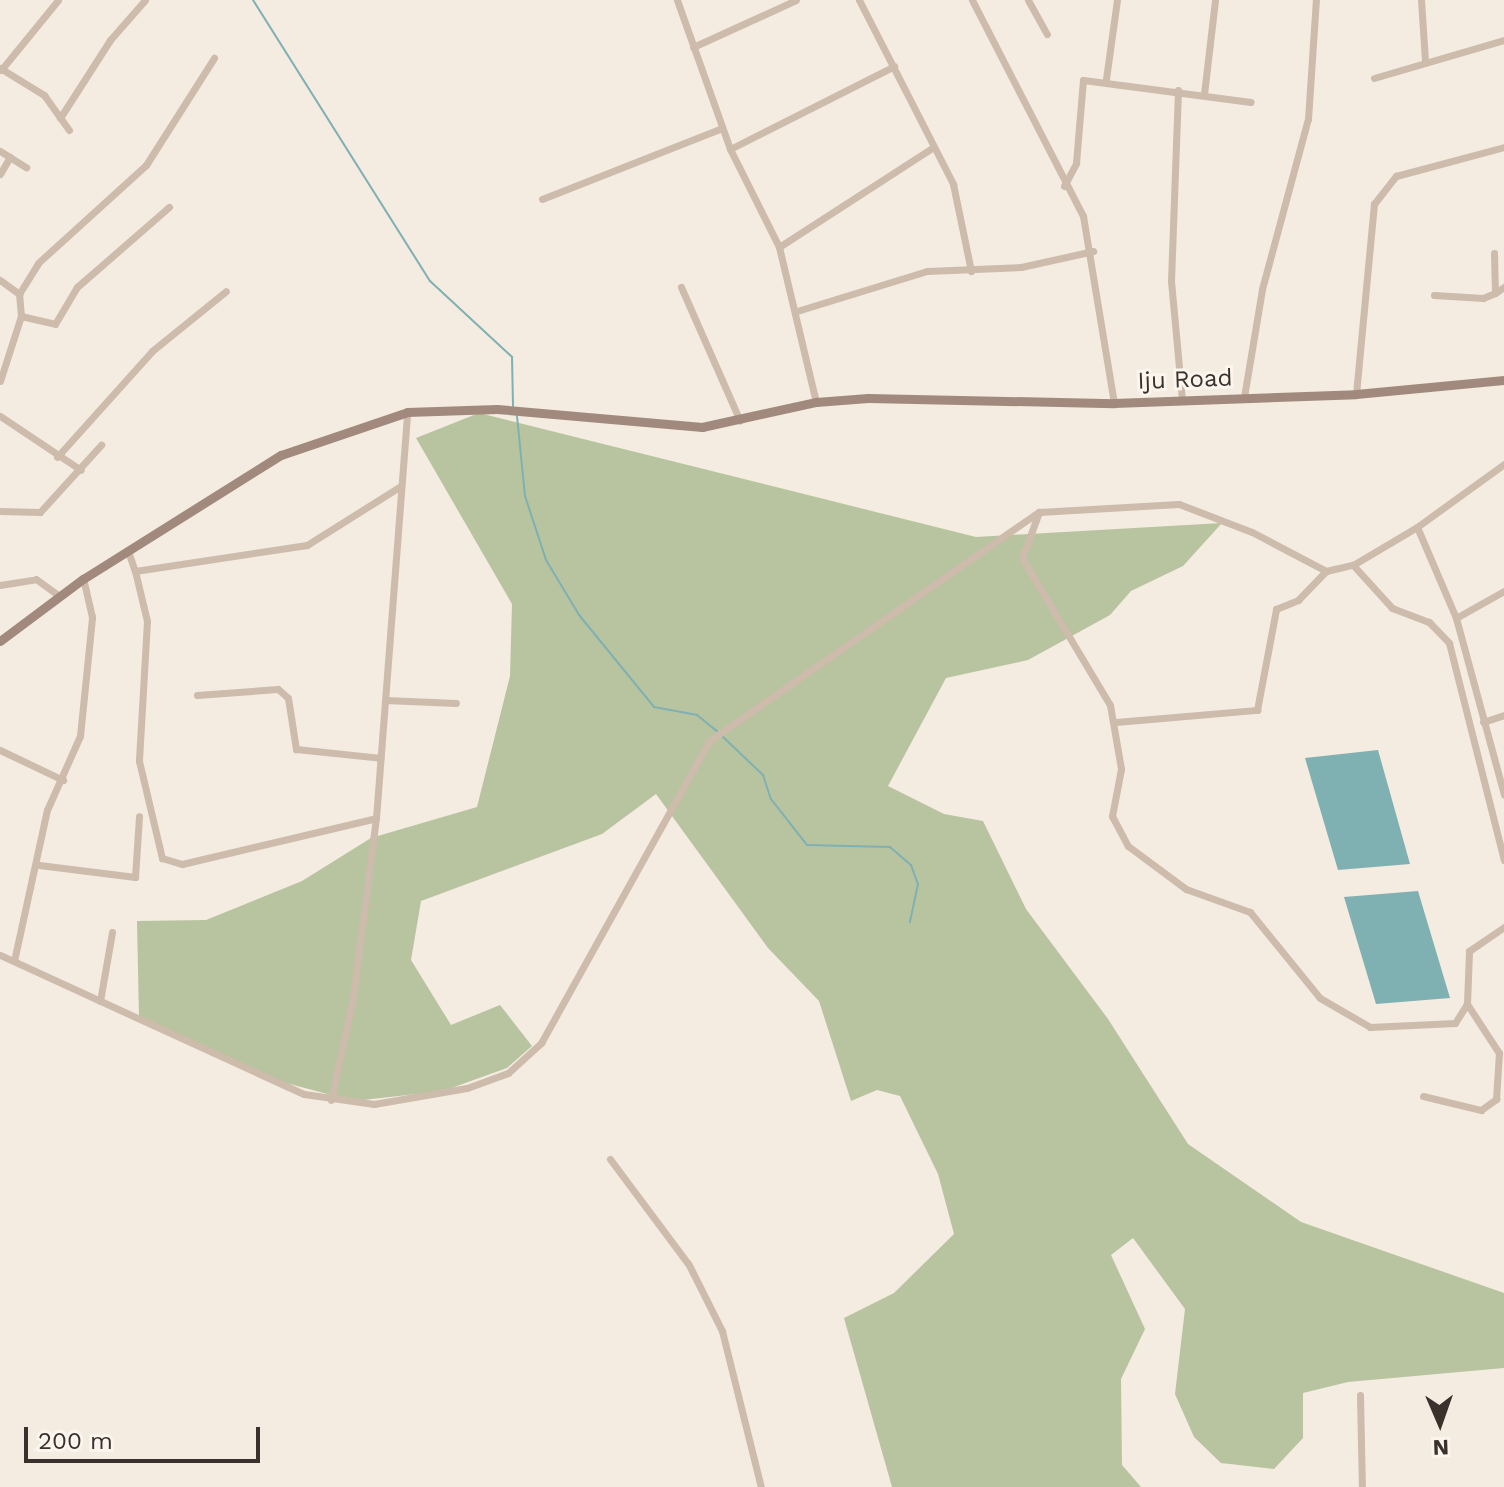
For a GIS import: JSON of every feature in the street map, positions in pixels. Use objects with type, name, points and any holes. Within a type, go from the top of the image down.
[{"type":"main road","name":"Iju Road","points":[[0,641],[83,579],[129,554],[281,455],[407,412],[497,409],[702,427],[741,423],[816,402],[868,398],[1114,403],[1356,394],[1504,380]]},
{"type":"street","points":[[58,0],[1,70],[44,95],[69,130]]},
{"type":"street","points":[[60,118],[110,40],[145,0]]},
{"type":"street","points":[[677,0],[730,149],[779,247],[797,311],[816,402]]},
{"type":"street","points":[[693,47],[796,0]]},
{"type":"street","points":[[859,0],[953,184],[971,271]]},
{"type":"street","points":[[972,0],[1064,186],[1083,216],[1093,251],[1114,403]]},
{"type":"street","points":[[1028,0],[1047,34]]},
{"type":"street","points":[[1106,79],[1117,0]]},
{"type":"street","points":[[1204,94],[1215,0]]},
{"type":"street","points":[[1244,397],[1262,289],[1308,119],[1316,0]]},
{"type":"street","points":[[1421,0],[1425,61]]},
{"type":"street","points":[[1374,78],[1504,40]]},
{"type":"street","points":[[0,381],[21,316],[19,294],[38,263],[146,165],[214,58]]},
{"type":"street","points":[[730,149],[894,66]]},
{"type":"street","points":[[1064,186],[1076,163],[1083,80],[1106,79],[1251,102]]},
{"type":"street","points":[[1178,90],[1171,281],[1182,399]]},
{"type":"street","points":[[542,199],[722,128]]},
{"type":"street","points":[[1356,394],[1374,204],[1396,176],[1504,147]]},
{"type":"street","points":[[779,247],[932,148]]},
{"type":"street","points":[[0,151],[26,167]]},
{"type":"street","points":[[0,174],[10,157]]},
{"type":"street","points":[[21,316],[55,324],[77,287],[169,207]]},
{"type":"street","points":[[797,311],[927,271],[971,271],[1093,251]]},
{"type":"street","points":[[1494,253],[1495,293]]},
{"type":"street","points":[[0,280],[19,294]]},
{"type":"street","points":[[681,287],[741,423]]},
{"type":"street","points":[[1434,295],[1483,298],[1504,287]]},
{"type":"street","points":[[57,457],[152,351],[226,291]]},
{"type":"street","points":[[331,1100],[353,997],[376,818],[407,412]]},
{"type":"street","points":[[0,416],[57,457],[81,470]]},
{"type":"street","points":[[0,511],[40,512],[101,445]]},
{"type":"street","points":[[1116,722],[1257,710],[1276,609],[1298,600],[1326,571],[1353,565],[1417,527],[1504,464]]},
{"type":"street","points":[[135,571],[320,542],[399,487]]},
{"type":"street","points":[[0,955],[271,1082],[331,1100],[374,1104],[467,1088],[508,1073],[541,1043],[709,741],[737,718],[1039,512],[1179,504],[1252,532],[1326,571]]},
{"type":"street","points":[[1039,512],[1022,558],[1059,629],[1100,685],[1116,722],[1121,769],[1112,816],[1128,846],[1186,889],[1250,912],[1297,974],[1351,1021],[1443,1028],[1455,1023],[1467,1004],[1469,951],[1504,927]]},
{"type":"street","points":[[1417,527],[1456,618],[1483,722],[1500,767],[1504,795]]},
{"type":"street","points":[[129,554],[147,621],[139,761],[162,858],[182,864],[376,818]]},
{"type":"street","points":[[1353,565],[1392,608],[1429,622],[1449,643],[1504,860]]},
{"type":"street","points":[[0,585],[36,579],[59,596]]},
{"type":"street","points":[[14,961],[39,865],[47,810],[80,736],[89,678],[92,617],[83,579]]},
{"type":"street","points":[[1456,618],[1504,591]]},
{"type":"street","points":[[197,695],[278,689],[288,698],[296,749],[381,758]]},
{"type":"street","points":[[385,700],[456,703]]},
{"type":"street","points":[[1483,722],[1504,715]]},
{"type":"street","points":[[0,750],[63,780]]},
{"type":"street","points":[[39,865],[135,877],[139,816]]},
{"type":"street","points":[[100,1001],[112,932]]},
{"type":"street","points":[[1423,1096],[1481,1110],[1496,1099],[1499,1053],[1467,1004]]},
{"type":"street","points":[[610,1159],[689,1265],[722,1331],[761,1487]]},
{"type":"street","points":[[1360,1395],[1362,1487]]},
{"type":"green space","points":[[479,413],[976,537],[1222,523],[1183,566],[1131,591],[1110,615],[1028,660],[946,678],[888,786],[944,814],[983,821],[1026,909],[1108,1019],[1188,1144],[1301,1222],[1504,1293],[1504,1368],[1348,1382],[1303,1393],[1303,1438],[1274,1469],[1221,1463],[1194,1437],[1175,1394],[1185,1309],[1133,1238],[1111,1255],[1145,1329],[1121,1379],[1122,1465],[1141,1487],[892,1487],[844,1318],[894,1293],[954,1234],[938,1174],[900,1096],[877,1090],[851,1101],[819,1001],[768,948],[656,794],[602,834],[421,901],[411,960],[451,1025],[500,1005],[532,1046],[507,1068],[443,1091],[354,1101],[286,1083],[139,1018],[137,921],[206,920],[302,881],[371,838],[477,807],[510,676],[512,604],[416,438]]},
{"type":"water","points":[[1378,750],[1410,864],[1338,870],[1305,758]]},
{"type":"water","points":[[1418,891],[1450,998],[1376,1004],[1344,897]]},
{"type":"waterway","points":[[253,0],[430,281],[512,357],[513,406]]},
{"type":"waterway","points":[[517,416],[525,496],[546,560],[579,615],[654,707],[697,715],[717,731]]},
{"type":"waterway","points":[[722,736],[763,775],[771,799],[807,845],[890,847],[911,865],[918,884],[910,922]]}]
